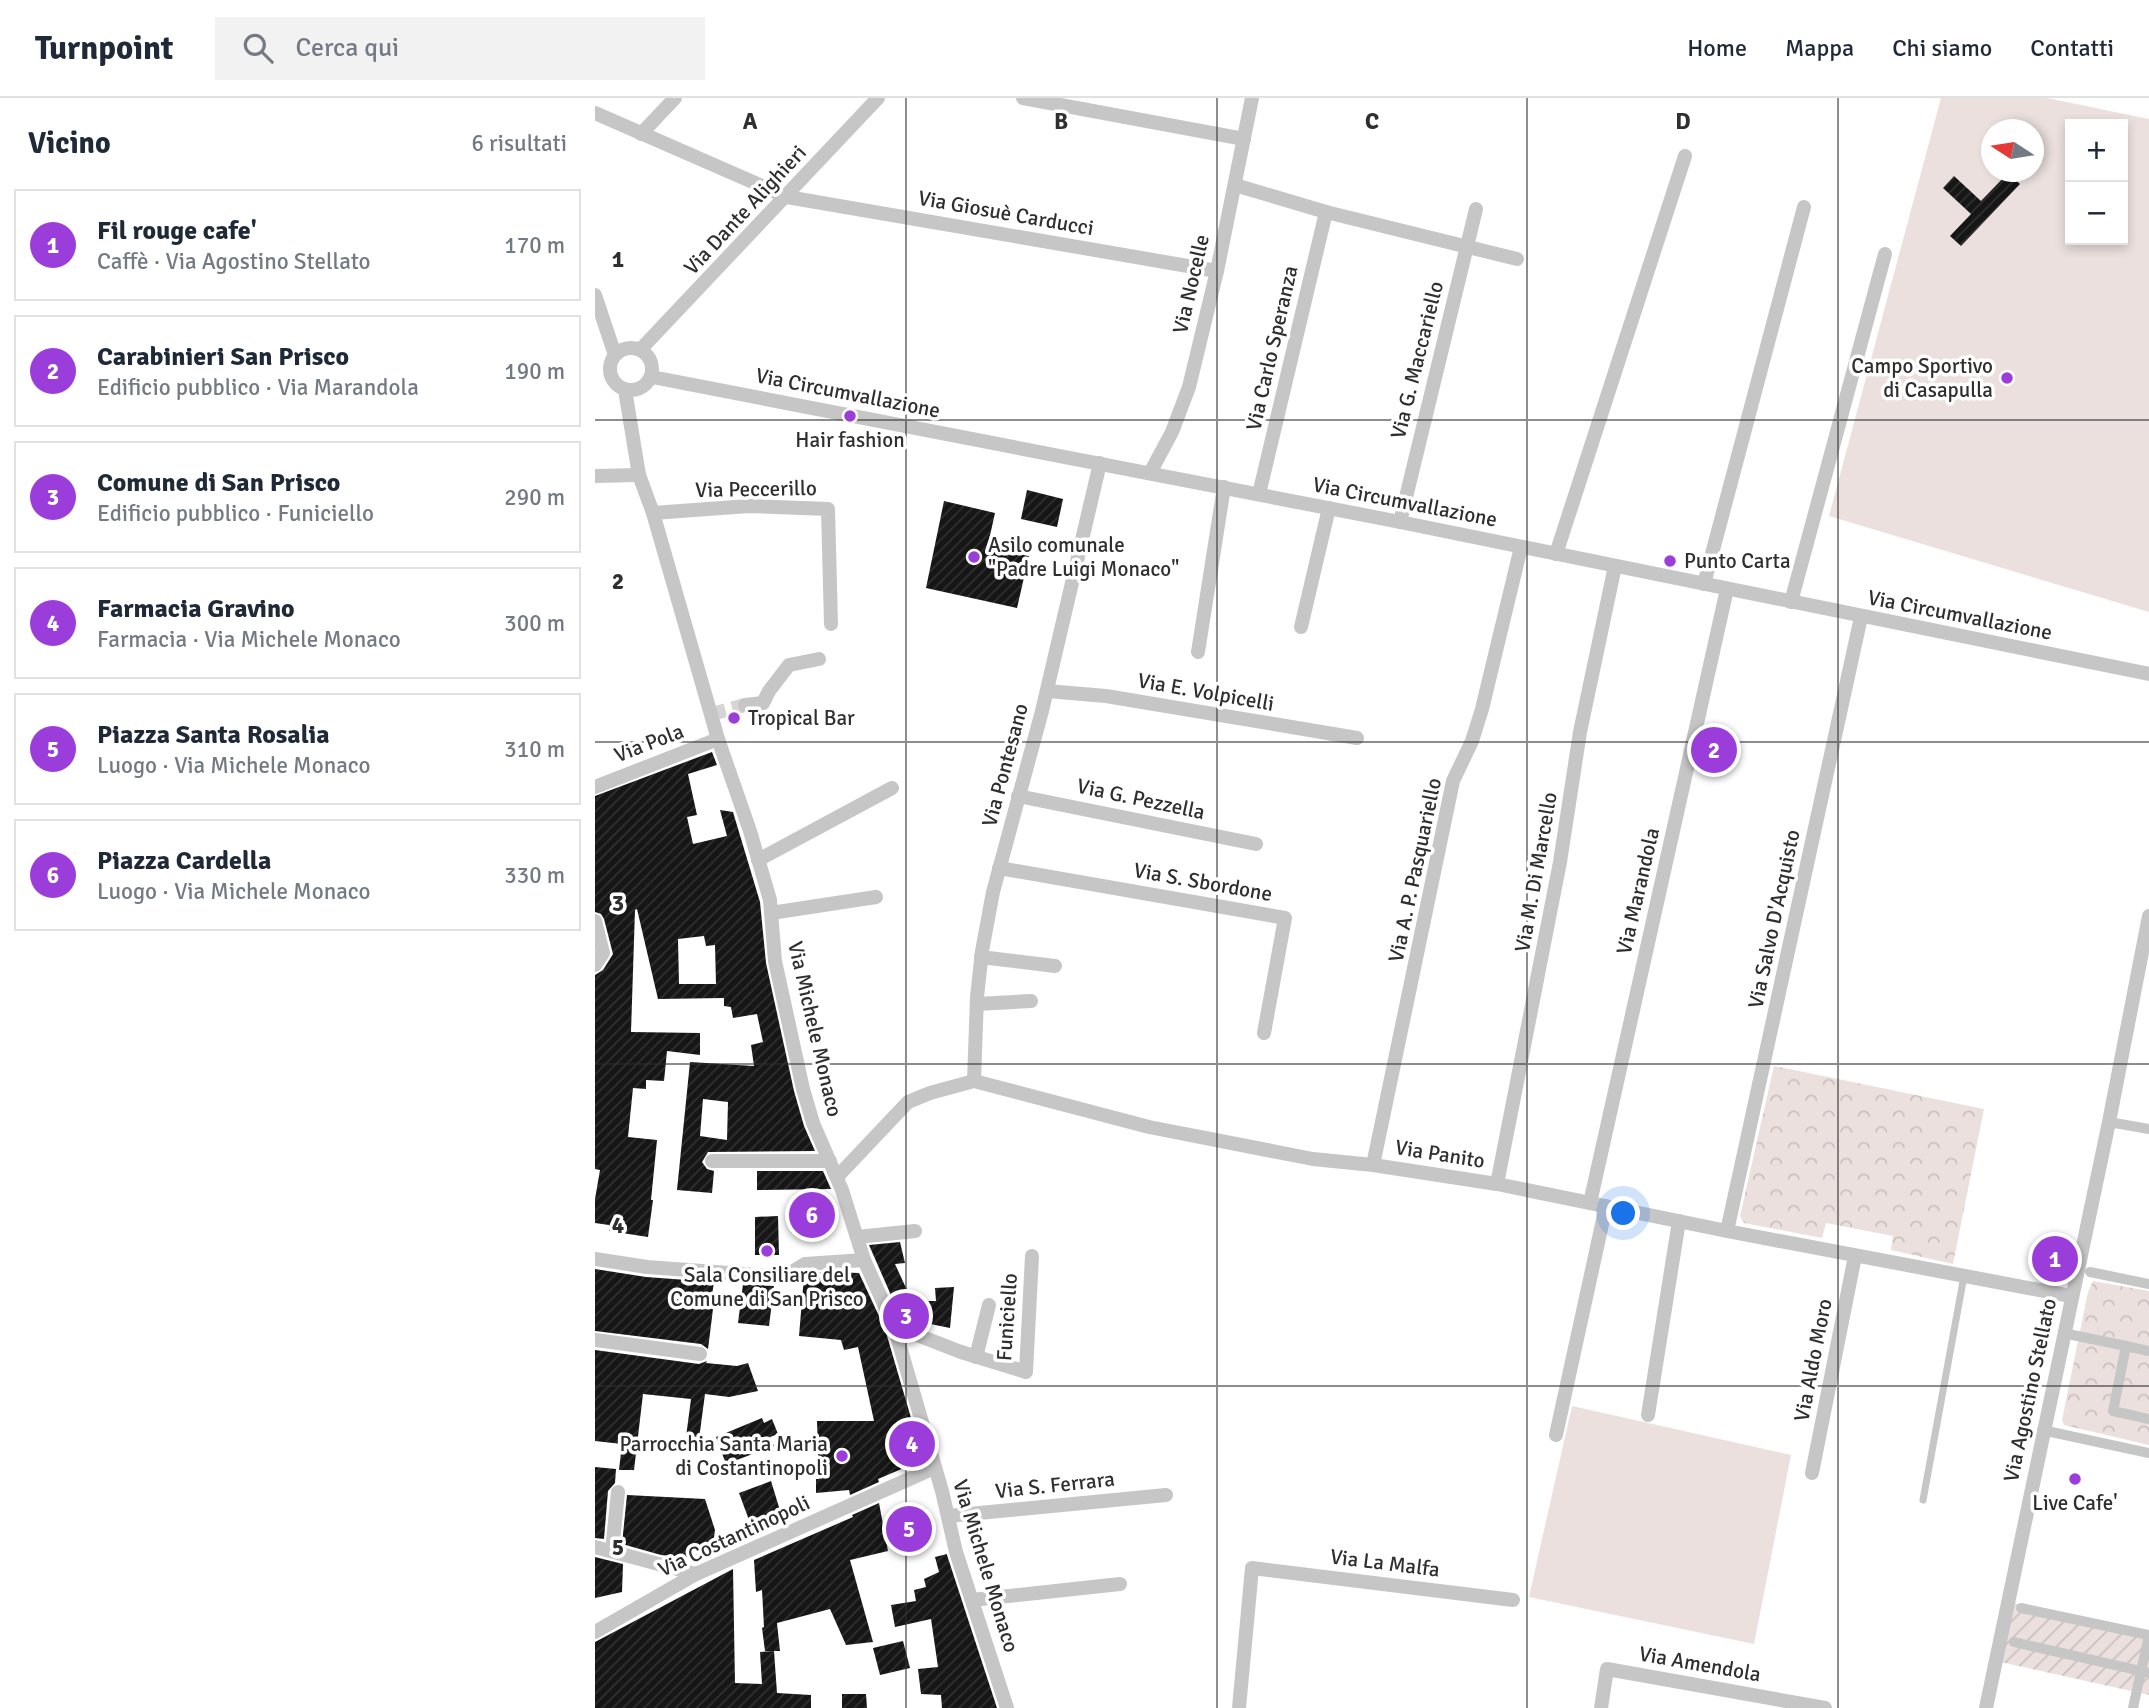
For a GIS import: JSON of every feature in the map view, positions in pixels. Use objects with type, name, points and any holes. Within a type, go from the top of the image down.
[{"type":"street","points":[[641,134],[675,98]]},
{"type":"street","name":"Via Dante Alighieri","points":[[641,349],[879,98]]},
{"type":"street","points":[[1023,98],[1244,139]]},
{"type":"street","name":"Via Nocelle","points":[[1150,473],[1172,432],[1189,387],[1217,271],[1252,98]]},
{"type":"street","name":"Via Giosuè Carducci","points":[[595,114],[787,197],[1217,271]]},
{"type":"street","points":[[1556,554],[1685,156]]},
{"type":"street","points":[[1234,185],[1327,212],[1517,259]]},
{"type":"street","points":[[1704,584],[1804,207]]},
{"type":"street","name":"Via G. Maccariello","points":[[1400,522],[1476,209]]},
{"type":"street","name":"Via Carlo Speranza","points":[[1259,494],[1327,212]]},
{"type":"street","points":[[1791,602],[1885,254]]},
{"type":"street","points":[[595,295],[614,355]]},
{"type":"street","points":[[622,349],[641,349],[649,356],[653,366],[652,377],[636,390],[625,390],[616,385],[610,375],[610,365],[614,355],[622,349]]},
{"type":"street","name":"Via Circumvallazione","points":[[652,377],[1259,494],[2149,674]]},
{"type":"street","name":"Via Michele Monaco","points":[[625,390],[639,475],[653,513],[718,738],[770,900],[775,961],[803,1089],[813,1123],[837,1177],[864,1260],[894,1326],[956,1552],[1007,1708]]},
{"type":"street","name":"Via Pontesano","points":[[974,1081],[981,957],[999,868],[1047,691],[1100,463]]},
{"type":"street","points":[[595,476],[639,475]]},
{"type":"street","points":[[1198,652],[1224,488]]},
{"type":"street","name":"Via Peccerillo","points":[[653,513],[749,506],[828,509],[831,624]]},
{"type":"street","points":[[1301,627],[1329,508]]},
{"type":"street","name":"Via A. P. Pasquariello","points":[[1373,1165],[1453,781],[1472,741],[1482,709],[1521,547]]},
{"type":"street","name":"Via M. Di Marcello","points":[[1497,1184],[1560,862],[1580,732],[1615,566]]},
{"type":"street","name":"Via Marandola","points":[[1590,1203],[1727,589]]},
{"type":"street","name":"Via Salvo D'Acquisto","points":[[1727,1231],[1861,617]]},
{"type":"street","points":[[745,705],[763,704],[769,691],[789,665],[819,659]]},
{"type":"street","name":"Via E. Volpicelli","points":[[1047,691],[1106,696],[1357,738]]},
{"type":"street","name":"Via Pola","points":[[595,787],[718,738]]},
{"type":"street","points":[[758,860],[892,788]]},
{"type":"street","name":"Via G. Pezzella","points":[[1018,796],[1256,844]]},
{"type":"street","name":"Via S. Sbordone","points":[[999,868],[1285,918],[1264,1033]]},
{"type":"street","points":[[771,913],[876,897]]},
{"type":"street","name":"Via Agostino Stellato","points":[[1986,1708],[2042,1430],[2109,1122],[2149,916]]},
{"type":"street","points":[[595,921],[603,953],[595,965]]},
{"type":"street","points":[[981,957],[1055,966]]},
{"type":"street","points":[[977,1004],[1031,1001]]},
{"type":"street","name":"Via Panito","points":[[837,1177],[908,1102],[974,1081],[1149,1127],[1313,1159],[1373,1165],[1497,1184],[1854,1256],[2071,1296]]},
{"type":"street","points":[[2109,1122],[2149,1129]]},
{"type":"street","points":[[712,1161],[830,1161]]},
{"type":"street","points":[[1556,1435],[1606,1206]]},
{"type":"street","points":[[1648,1415],[1679,1221]]},
{"type":"street","points":[[857,1237],[915,1231]]},
{"type":"street","name":"Funiciello","points":[[894,1326],[1026,1373],[1032,1256]]},
{"type":"street","name":"Via Aldo Moro","points":[[1812,1473],[1854,1256]]},
{"type":"street","points":[[595,1259],[784,1277],[805,1264],[864,1260]]},
{"type":"street","points":[[2090,1272],[2149,1284]]},
{"type":"street","name":"Funiciello","points":[[976,1357],[989,1305]]},
{"type":"street","points":[[2063,1334],[2149,1351]]},
{"type":"street","points":[[595,1340],[700,1354]]},
{"type":"street","points":[[2126,1346],[2113,1411],[2149,1419]]},
{"type":"street","points":[[2042,1430],[2149,1452]]},
{"type":"street","name":"Via Costantinopoli","points":[[595,1632],[696,1574],[934,1468]]},
{"type":"street","points":[[612,1551],[618,1492]]},
{"type":"street","name":"Via S. Ferrara","points":[[948,1517],[1166,1495]]},
{"type":"street","points":[[595,1547],[696,1574]]},
{"type":"street","name":"Via La Malfa","points":[[1239,1708],[1252,1568],[1513,1600]]},
{"type":"street","points":[[972,1600],[1121,1584]]},
{"type":"street","points":[[2021,1608],[2149,1636],[2145,1672],[2133,1708]]},
{"type":"street","points":[[2014,1642],[2145,1672]]},
{"type":"street","name":"Via Amendola","points":[[1601,1708],[1607,1669],[1825,1708]]},
{"type":"lane","points":[[1923,1500],[1964,1276]]},
{"type":"green space","name":"Campo Sportivo di Casapulla","points":[[1941,98],[2047,98],[2149,119],[2149,612],[1829,516]]},
{"type":"green space","points":[[1774,1066],[1984,1109],[1953,1264],[1891,1250],[1893,1236],[1826,1223],[1822,1238],[1744,1223],[1740,1216]]},
{"type":"green space","points":[[2093,1281],[2149,1291],[2149,1445],[2064,1425],[2062,1420],[2088,1292]]},
{"type":"green space","points":[[1572,1406],[1791,1455],[1754,1644],[1529,1597]]},
{"type":"green space","points":[[2008,1602],[2149,1631],[2149,1695],[1996,1661]]},
{"type":"building","points":[[1954,176],[1981,201],[1999,182],[2020,184],[1961,246],[1950,236],[1971,214],[1943,188]]},
{"type":"building","points":[[1027,490],[1063,499],[1057,527],[1021,519]]},
{"type":"building","name":"Asilo comunale \"Padre Luigi Monaco\"","points":[[944,501],[995,513],[989,540],[995,541],[993,548],[1029,556],[1017,608],[926,588]]},
{"type":"building","points":[[712,752],[717,765],[688,774],[697,815],[687,817],[693,844],[727,836],[720,810],[733,812],[760,902],[766,963],[794,1091],[804,1126],[815,1151],[708,1152],[702,1162],[707,1169],[714,1171],[712,1193],[677,1190],[690,1062],[754,1066],[751,1045],[763,1042],[757,1014],[733,1018],[731,1007],[724,1006],[724,998],[658,999],[637,909],[635,910],[631,1032],[700,1033],[700,1055],[667,1051],[664,1081],[646,1080],[646,1089],[633,1088],[628,1137],[657,1140],[648,1237],[609,1231],[609,1225],[595,1223],[595,1199],[600,1170],[595,1169],[595,975],[603,970],[613,954],[604,919],[601,914],[595,912],[595,796]],"holes":[[[704,936],[706,946],[715,945],[716,984],[679,984],[678,939]],[[703,1099],[728,1102],[727,1140],[700,1136]]]},
{"type":"building","points":[[757,1171],[823,1171],[831,1189],[757,1190]]},
{"type":"building","name":"Sala Consiliare del Comune di San Prisco","points":[[778,1216],[779,1255],[755,1255],[755,1217]]},
{"type":"building","points":[[900,1242],[905,1263],[895,1264],[912,1301],[936,1301],[935,1288],[954,1287],[950,1328],[901,1318],[869,1245]]},
{"type":"building","points":[[595,1269],[646,1277],[714,1282],[708,1349],[701,1344],[595,1331]]},
{"type":"building","points":[[808,1273],[859,1273],[885,1329],[921,1452],[918,1462],[878,1479],[879,1482],[850,1495],[849,1490],[816,1493],[816,1479],[819,1479],[817,1421],[874,1421],[858,1347],[844,1350],[841,1340],[799,1336],[804,1276]]},
{"type":"building","points":[[743,1284],[774,1286],[769,1326],[738,1323]]},
{"type":"building","points":[[595,1350],[699,1364],[707,1361],[706,1363],[737,1366],[748,1363],[758,1391],[729,1397],[705,1394],[699,1439],[686,1437],[691,1399],[643,1394],[634,1470],[619,1470],[622,1444],[595,1441]]},
{"type":"building","points":[[762,1418],[764,1423],[772,1419],[778,1434],[770,1437],[774,1446],[726,1464],[716,1437]]},
{"type":"building","points":[[595,1467],[616,1469],[615,1483],[608,1491],[604,1539],[595,1538]]},
{"type":"building","points":[[771,1481],[782,1517],[752,1528],[739,1493]]},
{"type":"building","points":[[627,1495],[705,1499],[715,1530],[712,1552],[691,1555],[691,1558],[661,1555],[622,1544]]},
{"type":"building","points":[[879,1503],[888,1551],[850,1560],[873,1642],[846,1645],[830,1609],[777,1623],[780,1651],[765,1651],[762,1590],[756,1592],[754,1560]]},
{"type":"building","points":[[947,1554],[997,1708],[942,1708],[941,1695],[921,1694],[918,1669],[938,1667],[931,1619],[895,1627],[891,1605],[916,1601],[914,1590],[926,1587],[924,1579],[939,1572],[935,1557]]},
{"type":"building","points":[[595,1557],[623,1564],[622,1592],[595,1598]]},
{"type":"building","points":[[733,1569],[735,1683],[762,1684],[760,1652],[774,1651],[777,1693],[811,1695],[811,1708],[595,1708],[595,1642]]},
{"type":"building","points":[[903,1641],[910,1668],[880,1675],[873,1648]]},
{"type":"building","points":[[842,1694],[866,1694],[867,1708],[842,1708]]},
{"type":"tunnel","points":[[712,714],[745,705]]},
{"type":"place","name":"Campo Sportivo di Casapulla","points":[[2007,378]]},
{"type":"place","name":"Hair fashion","points":[[850,416]]},
{"type":"place","name":"Asilo comunale \"Padre Luigi Monaco\"","points":[[974,557]]},
{"type":"place","name":"Punto Carta","points":[[1670,561]]},
{"type":"place","name":"Tropical Bar","points":[[734,718]]},
{"type":"place","name":"Carabinieri San Prisco","points":[[1714,750]]},
{"type":"place","name":"Piazza Cardella","points":[[812,1215]]},
{"type":"place","name":"Sala Consiliare del Comune di San Prisco","points":[[767,1251]]},
{"type":"place","name":"Fil rouge cafe'","points":[[2055,1259]]},
{"type":"place","name":"Comune di San Prisco","points":[[906,1316]]},
{"type":"place","name":"Farmacia Gravino","points":[[912,1444]]},
{"type":"place","name":"Parrocchia Santa Maria di Costantinopoli","points":[[842,1456]]},
{"type":"place","name":"Live Cafe'","points":[[2075,1479]]},
{"type":"place","name":"Piazza Santa Rosalia","points":[[909,1529]]}]
